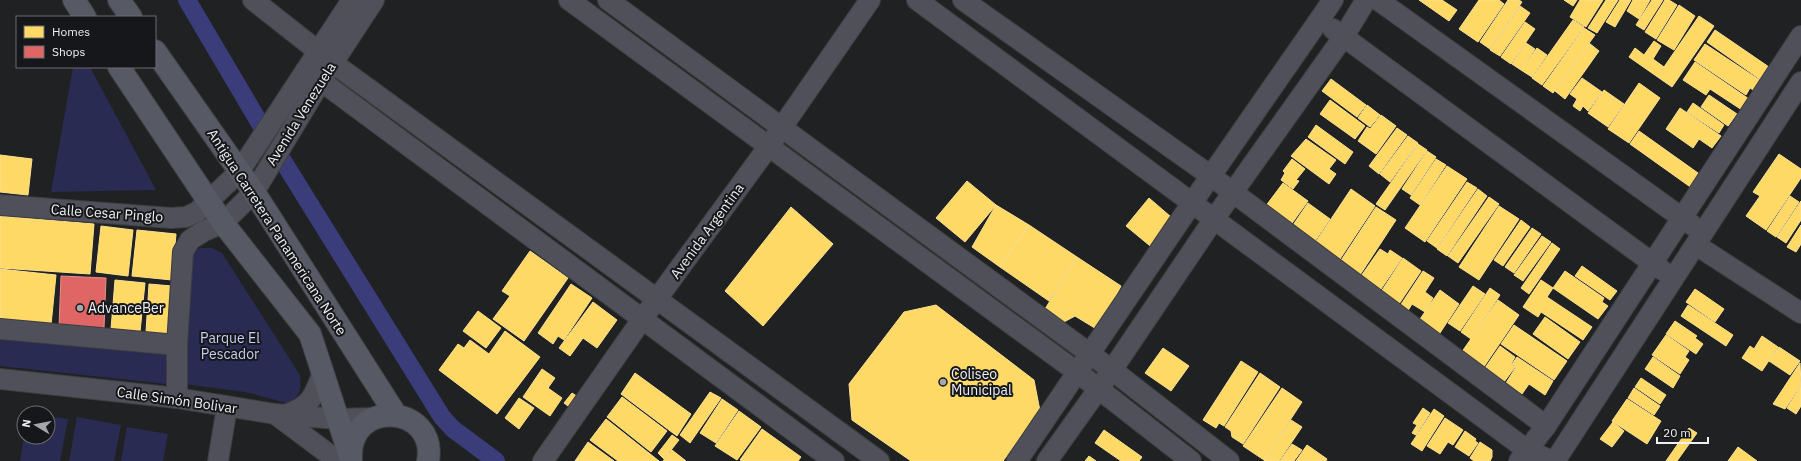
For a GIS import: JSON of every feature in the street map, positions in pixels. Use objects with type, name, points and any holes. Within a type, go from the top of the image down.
[{"type":"main road","points":[[74,0],[84,16]]},
{"type":"main road","points":[[119,0],[130,16]]},
{"type":"main road","name":"Antigua Carretera Panamericana Norte","points":[[156,52],[254,192],[396,415]]},
{"type":"main road","name":"Antigua Carretera Panamericana Norte","points":[[120,68],[223,223],[310,334],[338,419],[347,460]]},
{"type":"main road","points":[[347,460],[355,435],[363,425],[374,418],[384,415],[396,415],[407,418],[417,425],[424,435],[431,456]]},
{"type":"street","points":[[253,0],[325,57],[879,461]]},
{"type":"street","name":"Avenida Venezuela","points":[[325,57],[352,0]]},
{"type":"street","name":"Avenida Venezuela","points":[[208,201],[239,172],[325,57],[374,0]]},
{"type":"street","points":[[569,0],[1077,372],[1191,461]]},
{"type":"street","points":[[608,0],[1112,370],[1229,461]]},
{"type":"street","name":"Avenida Argentina","points":[[543,461],[643,318],[769,146],[870,0]]},
{"type":"street","points":[[917,0],[1214,219],[1523,456],[1552,461]]},
{"type":"street","points":[[963,0],[1211,176],[1546,426]]},
{"type":"street","points":[[1017,461],[1192,203],[1334,0]]},
{"type":"street","points":[[1047,461],[1112,370],[1214,219],[1344,36],[1366,0]]},
{"type":"street","points":[[1378,0],[1682,218],[1700,239],[1801,313]]},
{"type":"street","points":[[1320,19],[1674,279]]},
{"type":"street","points":[[1523,456],[1546,426],[1801,36]]},
{"type":"street","points":[[313,75],[834,461]]},
{"type":"street","name":"Avenida Venezuela","points":[[223,223],[254,192],[313,75]]},
{"type":"street","points":[[1555,461],[1801,82]]},
{"type":"street","name":"Calle Cesar Pinglo","points":[[0,205],[171,218],[186,217],[197,212],[208,201]]},
{"type":"street","points":[[177,398],[177,345],[183,252],[190,240],[204,231],[223,223]]},
{"type":"street","points":[[0,329],[177,345]]},
{"type":"street","points":[[280,415],[303,408],[309,401],[318,385],[323,372]]},
{"type":"street","name":"Calle Simón Bolivar","points":[[0,379],[177,398],[280,415],[347,460]]},
{"type":"street","points":[[218,461],[227,407]]},
{"type":"street","points":[[280,415],[338,419],[374,418]]},
{"type":"green space","points":[[73,68],[91,68],[156,190],[51,192]]},
{"type":"green space","name":"Parque El Pescador","points":[[199,248],[212,248],[222,253],[300,375],[300,392],[296,398],[287,403],[245,392],[184,384],[192,256]]},
{"type":"green space","points":[[0,334],[169,348],[166,384],[0,366]]},
{"type":"green space","points":[[56,417],[68,419],[60,461],[20,461],[23,445],[56,445]]},
{"type":"green space","points":[[77,417],[121,425],[114,461],[69,461]]},
{"type":"green space","points":[[127,427],[168,434],[163,461],[121,461]]},
{"type":"building: Homes","points":[[1419,0],[1442,0],[1457,10],[1449,21]]},
{"type":"building: Homes","points":[[1479,0],[1499,0],[1504,4],[1478,42],[1459,29]]},
{"type":"building: Homes","points":[[1508,0],[1519,0],[1522,2],[1490,49],[1480,42]]},
{"type":"building: Homes","points":[[1564,0],[1577,0],[1573,6]]},
{"type":"building: Homes","points":[[1580,0],[1603,0],[1586,27],[1570,17]]},
{"type":"building: Homes","points":[[1606,0],[1618,0],[1597,33],[1588,28]]},
{"type":"building: Homes","points":[[1620,0],[1631,0],[1615,27],[1606,22]]},
{"type":"building: Homes","points":[[1633,0],[1650,0],[1639,19],[1627,11]]},
{"type":"building: Homes","points":[[1652,0],[1663,0],[1644,30],[1636,25]]},
{"type":"building: Homes","points":[[1665,0],[1669,0],[1677,5],[1656,39],[1645,32]]},
{"type":"building: Homes","points":[[1679,5],[1695,16],[1674,50],[1657,40]]},
{"type":"building: Homes","points":[[1520,6],[1530,13],[1500,56],[1490,50]]},
{"type":"building: Homes","points":[[1699,16],[1714,26],[1672,87],[1629,57],[1635,48],[1644,55],[1654,41],[1661,46],[1653,59],[1664,67]]},
{"type":"building: Homes","points":[[1573,20],[1584,27],[1542,85],[1532,78]]},
{"type":"building: Homes","points":[[1525,22],[1535,29],[1511,64],[1501,57]]},
{"type":"building: Homes","points":[[1584,28],[1595,35],[1553,93],[1543,86]]},
{"type":"building: Homes","points":[[1715,30],[1769,67],[1761,80],[1707,42]]},
{"type":"building: Homes","points":[[1526,43],[1535,49],[1521,70],[1512,64]]},
{"type":"building: Homes","points":[[1589,43],[1599,51],[1565,99],[1555,91]]},
{"type":"building: Homes","points":[[1705,44],[1764,83],[1758,93],[1750,88],[1746,95],[1694,60]]},
{"type":"building: Homes","points":[[1537,48],[1547,55],[1532,77],[1521,70]]},
{"type":"building: Homes","points":[[1695,62],[1749,99],[1742,110],[1710,89],[1706,95],[1683,80]]},
{"type":"building: Homes","points":[[1582,78],[1602,92],[1588,111],[1583,106],[1580,111],[1573,106],[1577,99],[1570,94]]},
{"type":"building: Homes","points":[[1331,79],[1366,105],[1357,117],[1322,91]]},
{"type":"building: Homes","points":[[1639,83],[1660,98],[1629,143],[1608,129]]},
{"type":"building: Homes","points":[[1604,90],[1624,104],[1608,127],[1588,113]]},
{"type":"building: Homes","points":[[1709,95],[1737,114],[1728,126],[1701,107]]},
{"type":"building: Homes","points":[[1330,100],[1365,126],[1355,139],[1320,114]]},
{"type":"building: Homes","points":[[1693,103],[1724,125],[1719,133],[1687,112]]},
{"type":"building: Homes","points":[[1367,105],[1380,115],[1370,127],[1358,118]]},
{"type":"building: Homes","points":[[1680,108],[1721,136],[1712,148],[1699,139],[1693,148],[1666,129]]},
{"type":"building: Homes","points":[[1381,115],[1396,126],[1376,154],[1358,141],[1367,127],[1370,129]]},
{"type":"building: Homes","points":[[1316,125],[1353,152],[1345,164],[1308,137]]},
{"type":"building: Homes","points":[[1397,128],[1407,135],[1379,174],[1369,166]]},
{"type":"building: Homes","points":[[1639,131],[1705,178],[1696,191],[1630,144]]},
{"type":"building: Homes","points":[[1408,136],[1418,143],[1390,182],[1380,174]]},
{"type":"building: Homes","points":[[1306,139],[1336,160],[1329,169],[1336,174],[1329,184],[1291,156]]},
{"type":"building: Homes","points":[[1418,144],[1427,150],[1385,210],[1376,204]]},
{"type":"building: Homes","points":[[1427,151],[1436,157],[1411,195],[1402,189]]},
{"type":"building: Homes","points":[[1779,154],[1801,169],[1801,178],[1766,230],[1746,216],[1760,196],[1753,192]]},
{"type":"building: Homes","points":[[0,155],[32,159],[28,195],[0,192]]},
{"type":"building: Homes","points":[[1292,159],[1305,169],[1296,180],[1299,181],[1293,189],[1281,180],[1285,173],[1283,171]]},
{"type":"building: Homes","points":[[1436,159],[1446,165],[1420,205],[1410,198]]},
{"type":"building: Homes","points":[[1447,166],[1467,179],[1425,242],[1405,228]]},
{"type":"building: Homes","points":[[967,181],[996,205],[965,242],[936,218]]},
{"type":"building: Homes","points":[[1467,182],[1477,188],[1437,248],[1427,241]]},
{"type":"building: Homes","points":[[1283,183],[1308,201],[1290,226],[1265,207]]},
{"type":"building: Homes","points":[[1351,189],[1375,206],[1338,262],[1313,246]]},
{"type":"building: Homes","points":[[1478,189],[1487,196],[1447,256],[1437,249]]},
{"type":"building: Homes","points":[[1790,196],[1799,202],[1776,237],[1767,231]]},
{"type":"building: Homes","points":[[1489,197],[1499,204],[1458,263],[1448,256]]},
{"type":"building: Homes","points":[[1149,198],[1178,223],[1155,250],[1126,226]]},
{"type":"building: Homes","points":[[1801,201],[1801,220],[1786,243],[1777,237]]},
{"type":"building: Homes","points":[[1308,203],[1330,219],[1313,244],[1291,228]]},
{"type":"building: Homes","points":[[996,205],[1029,225],[1000,267],[972,247]]},
{"type":"building: Homes","points":[[1499,206],[1519,219],[1479,280],[1459,267]]},
{"type":"building: Homes","points":[[791,207],[833,244],[763,326],[725,291]]},
{"type":"building: Homes","points":[[1376,207],[1396,220],[1358,278],[1338,265]]},
{"type":"building: Homes","points":[[0,216],[94,224],[90,274],[0,268]]},
{"type":"building: Homes","points":[[1521,220],[1530,227],[1503,266],[1494,260]]},
{"type":"building: Homes","points":[[1029,225],[1077,257],[1049,301],[1000,267]]},
{"type":"building: Homes","points":[[1801,225],[1801,244],[1796,252],[1787,247]]},
{"type":"building: Homes","points":[[101,226],[133,230],[128,276],[96,272]]},
{"type":"building: Homes","points":[[1532,228],[1541,234],[1514,273],[1505,267]]},
{"type":"building: Homes","points":[[137,230],[176,234],[172,280],[132,276]]},
{"type":"building: Homes","points":[[1542,236],[1551,242],[1523,281],[1514,275]]},
{"type":"building: Homes","points":[[1552,243],[1560,249],[1529,294],[1521,288]]},
{"type":"building: Homes","points":[[1380,249],[1388,254],[1390,250],[1402,258],[1379,292],[1359,279]]},
{"type":"building: Homes","points":[[530,251],[568,278],[524,341],[493,319],[510,296],[502,291]]},
{"type":"building: Homes","points":[[1077,257],[1121,286],[1098,330],[1075,316],[1064,322],[1045,309]]},
{"type":"building: Homes","points":[[1403,258],[1421,271],[1395,310],[1377,298]]},
{"type":"building: Homes","points":[[1582,266],[1617,291],[1610,300],[1575,276]]},
{"type":"building: Homes","points":[[0,269],[56,275],[51,325],[0,319]]},
{"type":"building: Homes","points":[[1423,271],[1434,278],[1425,292],[1433,298],[1425,312],[1412,304],[1406,314],[1398,309]]},
{"type":"building: Homes","points":[[1565,271],[1604,298],[1602,302],[1608,306],[1598,319],[1553,288]]},
{"type":"building: Homes","points":[[115,280],[145,283],[140,332],[111,329]]},
{"type":"building: Homes","points":[[1541,280],[1553,288],[1547,297],[1592,327],[1583,340],[1541,312],[1538,317],[1523,307]]},
{"type":"building: Homes","points":[[149,284],[172,286],[168,334],[146,332]]},
{"type":"building: Homes","points":[[571,284],[592,298],[564,340],[558,336],[553,344],[538,333]]},
{"type":"building: Homes","points":[[1473,286],[1485,294],[1460,331],[1448,323]]},
{"type":"building: Homes","points":[[1490,288],[1500,295],[1471,339],[1461,332]]},
{"type":"building: Homes","points":[[1695,289],[1724,309],[1715,322],[1686,302]]},
{"type":"building: Homes","points":[[1440,290],[1459,304],[1438,336],[1418,322]]},
{"type":"building: Homes","points":[[1498,300],[1519,315],[1481,371],[1459,356]]},
{"type":"building: Homes","points":[[593,302],[617,320],[597,348],[583,338],[570,356],[559,348]]},
{"type":"building: Homes","name":"Coliseo Municipal","points":[[936,305],[1034,380],[1040,411],[1003,461],[911,461],[852,420],[849,384],[904,312]]},
{"type":"building: Homes","points":[[1688,305],[1733,335],[1726,346],[1681,316]]},
{"type":"building: Homes","points":[[478,311],[501,328],[486,348],[463,331]]},
{"type":"building: Homes","points":[[1545,317],[1580,342],[1568,359],[1533,334]]},
{"type":"building: Homes","points":[[1675,321],[1697,336],[1695,338],[1703,344],[1696,354],[1666,334]]},
{"type":"building: Homes","points":[[1514,325],[1567,361],[1554,380],[1501,344]]},
{"type":"building: Homes","points":[[505,331],[540,357],[497,414],[439,370],[458,344],[464,348],[470,340],[489,354]]},
{"type":"building: Homes","points":[[1666,335],[1689,351],[1685,357],[1689,360],[1680,374],[1652,355]]},
{"type":"building: Homes","points":[[1762,336],[1778,347],[1762,371],[1742,358],[1750,346],[1754,349]]},
{"type":"building: Homes","points":[[1500,346],[1515,357],[1511,364],[1515,367],[1504,382],[1485,368]]},
{"type":"building: Homes","points":[[1779,347],[1800,361],[1790,375],[1769,361]]},
{"type":"building: Homes","points":[[1163,348],[1189,366],[1171,391],[1145,373]]},
{"type":"building: Homes","points":[[1517,357],[1553,381],[1545,395],[1529,384],[1522,394],[1506,383],[1516,367],[1512,364]]},
{"type":"building: Homes","points":[[1653,357],[1680,376],[1673,388],[1645,369]]},
{"type":"building: Homes","points":[[1241,361],[1258,372],[1224,426],[1219,423],[1216,428],[1203,420]]},
{"type":"building: Homes","points":[[1800,363],[1801,385],[1785,409],[1773,404]]},
{"type":"building: Homes","points":[[542,369],[555,378],[548,388],[562,398],[550,416],[523,397]]},
{"type":"building: Homes","points":[[635,373],[691,414],[677,436],[621,394]]},
{"type":"building: Homes","points":[[1260,373],[1280,387],[1243,444],[1232,437],[1231,431],[1225,427]]},
{"type":"building: Homes","points":[[1641,378],[1666,395],[1660,404],[1635,387]]},
{"type":"building: Homes","points":[[1801,386],[1801,406],[1796,414],[1787,408]]},
{"type":"building: Homes","points":[[1282,388],[1302,402],[1264,460],[1243,446]]},
{"type":"building: Homes","points":[[1634,388],[1660,406],[1654,415],[1628,398]]},
{"type":"building: Homes","points":[[710,392],[721,398],[690,443],[680,435]]},
{"type":"building: Homes","points":[[572,393],[581,399],[572,409],[564,403]]},
{"type":"building: Homes","points":[[622,397],[667,431],[651,452],[607,417]]},
{"type":"building: Homes","points":[[519,398],[534,408],[519,429],[505,418]]},
{"type":"building: Homes","points":[[722,399],[738,410],[716,443],[700,433]]},
{"type":"building: Homes","points":[[1627,399],[1661,421],[1647,444],[1612,421]]},
{"type":"building: Homes","points":[[1423,408],[1430,413],[1416,435],[1412,433],[1417,425],[1413,423]]},
{"type":"building: Homes","points":[[1434,409],[1444,416],[1422,451],[1411,444]]},
{"type":"building: Homes","points":[[739,411],[761,427],[737,460],[715,446]]},
{"type":"building: Homes","points":[[1445,418],[1463,430],[1453,445],[1448,442],[1440,454],[1427,446]]},
{"type":"building: Homes","points":[[606,419],[659,461],[618,461],[590,440]]},
{"type":"building: Homes","points":[[1291,420],[1302,427],[1279,461],[1265,461],[1264,460]]},
{"type":"building: Homes","points":[[1613,422],[1624,431],[1612,447],[1600,439]]},
{"type":"building: Homes","points":[[1689,428],[1697,433],[1677,461],[1666,461]]},
{"type":"building: Homes","points":[[762,429],[801,457],[798,461],[740,460]]},
{"type":"building: Homes","points":[[1104,430],[1142,457],[1139,461],[1121,461],[1095,443]]},
{"type":"building: Homes","points":[[1465,431],[1476,439],[1475,441],[1478,443],[1469,456],[1455,447]]},
{"type":"building: Homes","points":[[672,435],[679,440],[664,459],[658,453]]},
{"type":"building: Homes","points":[[588,442],[614,461],[575,461]]},
{"type":"building: Homes","points":[[1480,442],[1492,450],[1492,457],[1490,461],[1474,461],[1470,458]]},
{"type":"building: Homes","points":[[1292,444],[1302,450],[1294,461],[1280,461]]},
{"type":"building: Homes","points":[[1307,445],[1327,459],[1326,461],[1296,461]]},
{"type":"building: Homes","points":[[1738,447],[1757,461],[1728,461]]},
{"type":"building: Homes","points":[[672,450],[686,461],[663,461]]},
{"type":"building: Homes","points":[[1089,456],[1096,461],[1085,461]]},
{"type":"building: Shops","points":[[61,276],[106,278],[104,328],[59,327]]},
{"type":"waterway","points":[[187,0],[265,132],[442,417],[453,429],[496,461]]},
{"type":"place","name":"AdvanceBer","points":[[80,308]]},
{"type":"place","name":"Coliseo Municipal","points":[[943,382]]}]
